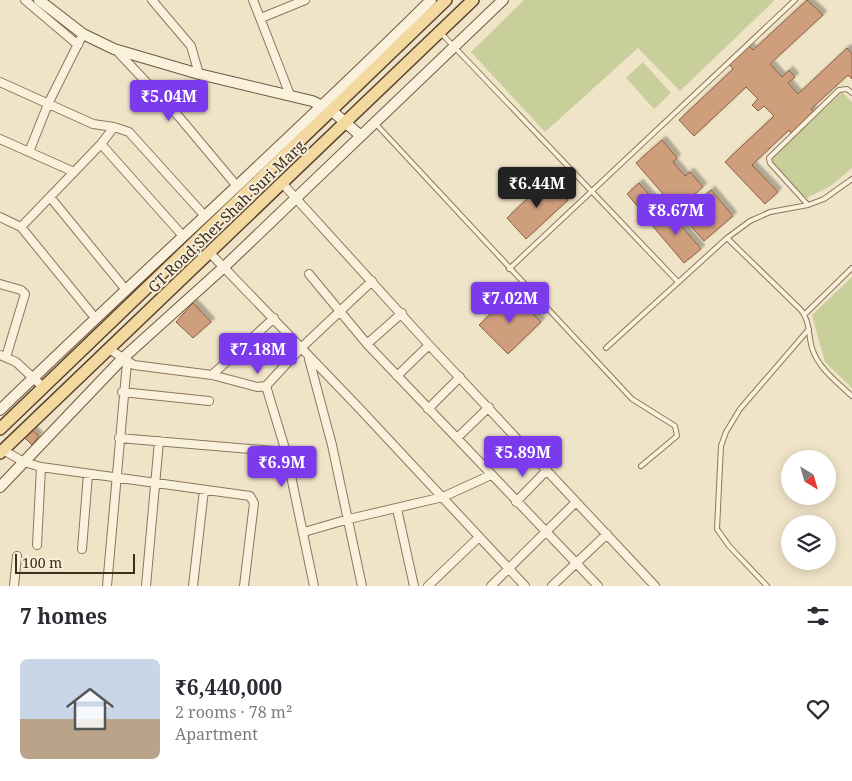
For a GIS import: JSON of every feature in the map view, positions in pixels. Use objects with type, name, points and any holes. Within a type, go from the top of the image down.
[{"type":"main road","points":[[39,0],[83,34],[114,49],[200,74],[290,95],[328,108],[360,136]]},
{"type":"main road","points":[[0,410],[236,185],[328,108],[431,0]]},
{"type":"main road","name":"GT Road;Sher Shah Suri Marg","points":[[0,428],[328,108],[446,0]]},
{"type":"main road","name":"GT Road;Sher Shah Suri Marg","points":[[1,452],[473,0]]},
{"type":"main road","points":[[0,487],[124,361],[503,0]]},
{"type":"street","points":[[24,0],[78,45]]},
{"type":"street","points":[[152,0],[190,46],[200,74]]},
{"type":"street","points":[[253,0],[290,95]]},
{"type":"street","points":[[261,18],[305,0]]},
{"type":"street","points":[[29,152],[48,104],[83,34]]},
{"type":"street","points":[[114,49],[180,118],[236,185]]},
{"type":"street","points":[[0,82],[93,124],[125,129],[133,135],[204,216]]},
{"type":"street","points":[[21,227],[101,144],[114,126]]},
{"type":"street","points":[[0,139],[74,172]]},
{"type":"street","points":[[101,144],[183,236]]},
{"type":"street","points":[[282,183],[402,313],[429,345],[655,586]]},
{"type":"street","points":[[50,197],[126,290]]},
{"type":"street","points":[[0,217],[21,227],[96,319]]},
{"type":"street","points":[[210,252],[525,586]]},
{"type":"street","points":[[309,274],[367,344],[598,586]]},
{"type":"street","points":[[109,349],[124,361],[212,375],[257,387],[266,386],[338,311],[372,281]]},
{"type":"street","points":[[0,284],[21,290],[25,294],[3,356],[34,377],[43,387]]},
{"type":"street","points":[[367,344],[402,313]]},
{"type":"street","points":[[212,375],[274,318]]},
{"type":"street","points":[[397,376],[429,345]]},
{"type":"street","points":[[309,357],[349,519],[362,586]]},
{"type":"street","points":[[107,586],[124,361]]},
{"type":"street","points":[[428,409],[460,377]]},
{"type":"street","points":[[266,386],[286,452],[314,586]]},
{"type":"street","points":[[122,392],[209,401]]},
{"type":"street","points":[[457,438],[489,407]]},
{"type":"street","points":[[119,438],[286,452]]},
{"type":"street","points":[[146,586],[159,441]]},
{"type":"street","points":[[1,452],[41,467],[250,496],[254,500],[244,586]]},
{"type":"street","points":[[37,545],[41,467]]},
{"type":"street","points":[[516,502],[546,470]]},
{"type":"street","points":[[82,549],[88,474]]},
{"type":"street","points":[[304,532],[349,519],[443,497],[491,475]]},
{"type":"street","points":[[193,586],[204,490]]},
{"type":"street","points":[[491,586],[510,570],[576,502]]},
{"type":"street","points":[[396,509],[414,586]]},
{"type":"street","points":[[552,586],[607,534]]},
{"type":"street","points":[[428,586],[479,537]]},
{"type":"street","points":[[14,586],[17,556]]},
{"type":"lane","points":[[509,269],[795,0]]},
{"type":"lane","points":[[440,32],[678,282]]},
{"type":"lane","points":[[808,205],[770,163],[769,158],[840,90],[847,89],[852,93]]},
{"type":"lane","points":[[375,123],[509,269],[638,405],[675,426],[676,436],[641,466]]},
{"type":"lane","points":[[606,348],[727,238],[750,221],[764,214],[808,205],[824,199],[852,179]]},
{"type":"lane","points":[[727,238],[805,314],[812,348],[822,367],[852,396]]},
{"type":"lane","points":[[805,314],[852,268]]},
{"type":"lane","points":[[767,586],[728,546],[716,529],[722,446],[726,432],[740,409],[809,328]]},
{"type":"green space","points":[[524,0],[775,0],[680,91],[638,48],[545,132],[471,52]]},
{"type":"green space","points":[[643,62],[671,93],[654,109],[626,78]]},
{"type":"green space","points":[[842,92],[852,102],[852,168],[832,185],[805,199],[770,160]]},
{"type":"green space","points":[[852,277],[852,388],[825,362],[812,315]]},
{"type":"building","points":[[807,0],[823,15],[770,64],[782,77],[789,70],[795,77],[788,83],[798,94],[847,48],[852,54],[852,79],[848,75],[811,109],[815,113],[792,134],[789,130],[752,165],[778,192],[765,204],[725,162],[774,116],[764,106],[758,111],[752,105],[758,99],[746,87],[694,136],[679,120],[733,69],[729,64],[749,46],[753,50]]},
{"type":"building","points":[[662,140],[677,158],[673,162],[685,176],[690,172],[703,187],[689,199],[694,205],[711,190],[733,216],[704,241],[636,163]]},
{"type":"building","points":[[548,179],[568,200],[526,239],[507,218]]},
{"type":"building","points":[[639,183],[658,205],[646,216],[627,194]]},
{"type":"building","points":[[667,209],[701,249],[684,263],[650,223]]},
{"type":"building","points":[[512,293],[541,322],[508,354],[479,325]]},
{"type":"building","points":[[193,303],[211,322],[193,338],[176,322]]},
{"type":"building","points":[[32,430],[39,436],[32,445],[24,437]]}]
